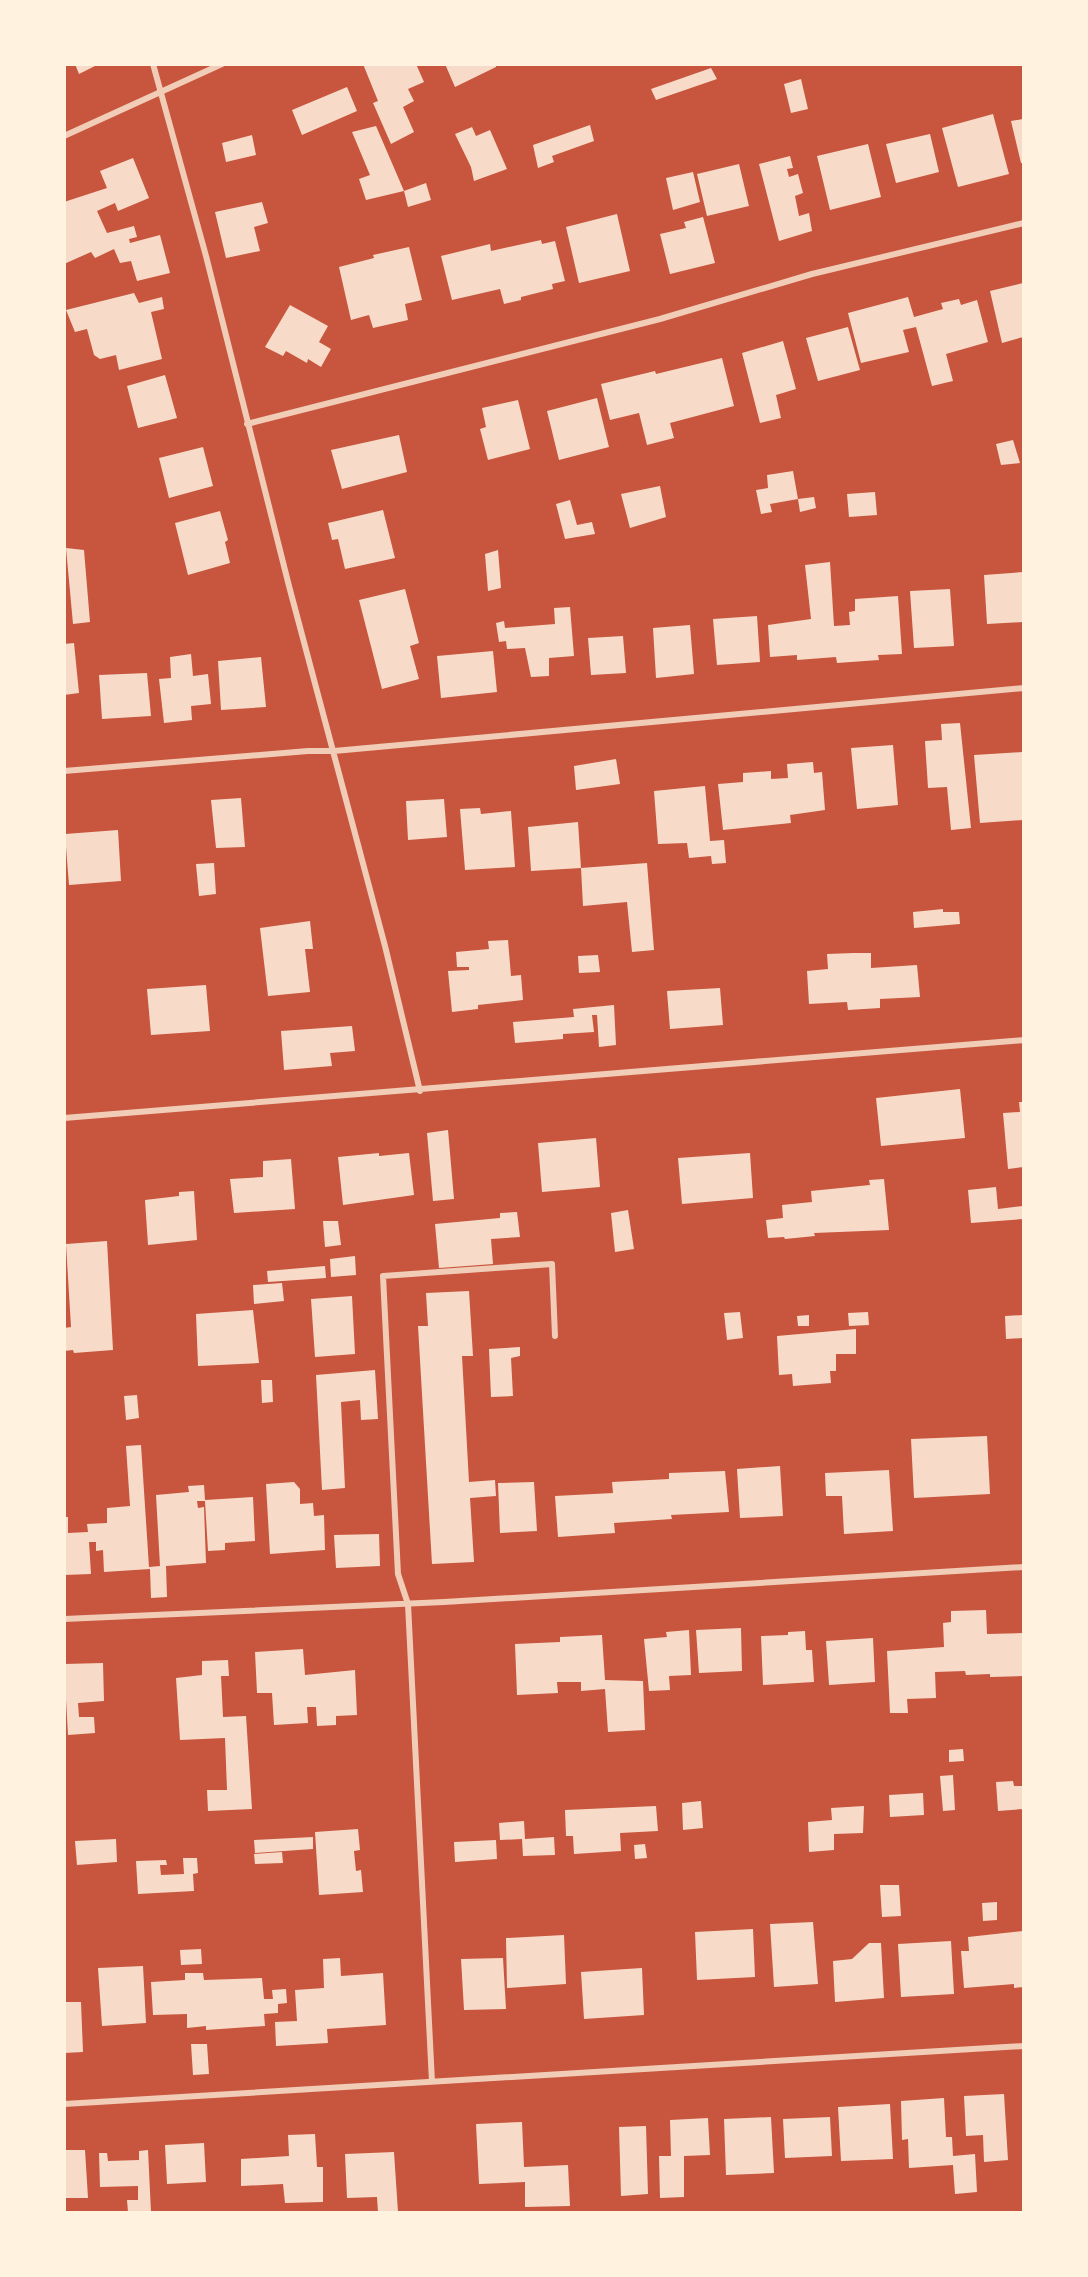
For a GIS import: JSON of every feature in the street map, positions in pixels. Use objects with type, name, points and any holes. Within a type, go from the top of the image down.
[{"type":"street","points":[[153,64],[206,256],[247,424],[334,751],[420,1091]]},
{"type":"street","points":[[64,136],[222,64]]},
{"type":"street","points":[[247,424],[660,320],[812,274],[1023,223]]},
{"type":"street","points":[[64,771],[308,750],[334,751],[1023,687]]},
{"type":"street","points":[[64,1118],[420,1091],[1023,1040]]},
{"type":"street","points":[[432,2082],[408,1604],[398,1574],[383,1276],[552,1264],[555,1336]]},
{"type":"street","points":[[64,1619],[408,1604],[1023,1567]]},
{"type":"street","points":[[64,2104],[1023,2046]]},
{"type":"building","points":[[75,64],[99,64],[79,74]]},
{"type":"building","points":[[363,64],[416,64],[424,82],[408,89],[414,101],[403,107],[414,132],[391,144],[373,103],[378,101]]},
{"type":"building","points":[[445,64],[496,64],[496,67],[455,87]]},
{"type":"building","points":[[711,68],[717,79],[656,100],[651,89]]},
{"type":"building","points":[[801,79],[808,109],[791,113],[784,84]]},
{"type":"building","points":[[347,87],[357,111],[302,135],[292,110]]},
{"type":"building","points":[[993,114],[1009,174],[958,187],[942,128]]},
{"type":"building","points":[[1023,119],[1023,163],[1021,163],[1011,121]]},
{"type":"building","points":[[590,125],[594,141],[552,156],[554,162],[538,168],[533,145]]},
{"type":"building","points":[[376,126],[404,191],[366,200],[359,179],[370,175],[352,132]]},
{"type":"building","points":[[472,127],[476,136],[490,130],[507,169],[474,181],[471,167],[455,134]]},
{"type":"building","points":[[930,134],[939,172],[896,183],[886,144]]},
{"type":"building","points":[[252,135],[256,155],[226,162],[222,143]]},
{"type":"building","points":[[868,144],[881,197],[830,210],[817,156]]},
{"type":"building","points":[[790,156],[793,168],[787,169],[789,177],[798,174],[803,193],[795,196],[799,216],[809,213],[812,231],[779,241],[759,164]]},
{"type":"building","points":[[133,158],[149,198],[118,211],[115,203],[97,211],[107,233],[134,226],[137,237],[129,239],[130,243],[160,235],[170,273],[137,281],[131,261],[120,263],[114,249],[95,258],[91,252],[64,264],[64,202],[107,188],[100,171]]},
{"type":"building","points":[[739,164],[749,206],[707,216],[697,174]]},
{"type":"building","points":[[693,172],[700,202],[673,210],[666,178]]},
{"type":"building","points":[[426,183],[431,200],[408,207],[404,191]]},
{"type":"building","points":[[262,202],[268,223],[254,227],[260,251],[226,258],[215,212]]},
{"type":"building","points":[[617,214],[630,271],[579,283],[566,227]]},
{"type":"building","points":[[703,217],[715,263],[670,274],[660,234],[686,228],[684,222]]},
{"type":"building","points":[[541,240],[542,244],[555,241],[565,281],[552,284],[553,289],[504,304],[500,289],[452,300],[441,256],[490,244],[491,251]]},
{"type":"building","points":[[409,247],[422,300],[405,304],[408,320],[373,328],[369,315],[351,320],[339,267],[374,258],[373,255]]},
{"type":"building","points":[[1023,283],[1023,337],[1002,343],[990,291]]},
{"type":"building","points":[[134,293],[139,303],[162,297],[164,309],[151,312],[162,359],[119,370],[116,355],[100,359],[94,355],[87,329],[75,332],[66,310]]},
{"type":"building","points":[[908,297],[914,317],[943,309],[941,303],[959,299],[961,305],[977,300],[988,342],[946,354],[953,381],[932,386],[916,327],[903,330],[909,352],[861,363],[848,313]]},
{"type":"building","points":[[290,305],[328,326],[319,342],[331,349],[321,367],[308,359],[307,363],[286,351],[283,356],[265,347]]},
{"type":"building","points":[[848,327],[860,370],[818,381],[806,338]]},
{"type":"building","points":[[783,341],[796,389],[776,395],[781,418],[760,423],[742,353]]},
{"type":"building","points":[[722,358],[734,406],[670,423],[674,438],[647,445],[639,413],[610,420],[601,384]]},
{"type":"building","points":[[165,375],[177,418],[138,428],[127,386]]},
{"type":"building","points":[[597,398],[609,447],[559,460],[547,411]]},
{"type":"building","points":[[518,400],[530,449],[488,460],[480,429],[486,427],[482,408]]},
{"type":"building","points":[[399,435],[407,472],[342,489],[331,450]]},
{"type":"building","points":[[1013,440],[1020,463],[1001,465],[996,444]]},
{"type":"building","points":[[203,447],[213,486],[169,498],[159,458]]},
{"type":"building","points":[[793,471],[798,499],[770,504],[772,512],[761,514],[756,490],[768,488],[767,475]]},
{"type":"building","points":[[660,486],[666,517],[630,528],[621,494]]},
{"type":"building","points":[[875,492],[877,515],[849,517],[847,494]]},
{"type":"building","points":[[814,497],[816,508],[800,512],[798,499]]},
{"type":"building","points":[[570,500],[577,525],[592,522],[595,534],[565,539],[556,504]]},
{"type":"building","points":[[383,510],[395,558],[345,569],[338,539],[332,540],[328,523]]},
{"type":"building","points":[[220,511],[228,540],[225,542],[230,563],[188,575],[175,523]]},
{"type":"building","points":[[66,548],[84,550],[90,622],[73,624]]},
{"type":"building","points":[[498,550],[501,588],[488,591],[485,554]]},
{"type":"building","points":[[830,562],[834,626],[850,625],[849,612],[855,611],[855,599],[898,596],[902,654],[878,655],[879,660],[837,663],[836,657],[797,660],[797,655],[770,657],[768,625],[811,619],[805,565]]},
{"type":"building","points":[[1023,572],[1023,622],[987,624],[984,575]]},
{"type":"building","points":[[405,589],[419,643],[410,646],[419,679],[382,689],[359,600]]},
{"type":"building","points":[[950,589],[954,646],[914,648],[910,591]]},
{"type":"building","points":[[570,607],[574,656],[549,658],[549,676],[531,677],[525,648],[507,649],[506,641],[499,642],[496,623],[504,621],[505,628],[555,624],[554,608]]},
{"type":"building","points":[[757,616],[760,662],[717,665],[713,619]]},
{"type":"building","points":[[690,625],[694,674],[656,678],[653,628]]},
{"type":"building","points":[[623,636],[626,673],[591,675],[588,638]]},
{"type":"building","points":[[74,643],[79,693],[64,695],[64,644]]},
{"type":"building","points":[[493,651],[497,692],[441,698],[437,656]]},
{"type":"building","points":[[191,654],[193,676],[208,674],[211,704],[191,706],[192,720],[164,723],[159,679],[171,678],[170,657]]},
{"type":"building","points":[[261,657],[266,707],[221,710],[218,661]]},
{"type":"building","points":[[147,673],[151,716],[102,719],[99,675]]},
{"type":"building","points":[[960,723],[971,828],[951,830],[947,787],[928,788],[925,741],[942,740],[941,724]]},
{"type":"building","points":[[893,745],[898,805],[857,809],[851,748]]},
{"type":"building","points":[[1022,752],[1023,820],[980,823],[974,755]]},
{"type":"building","points":[[616,759],[620,784],[576,790],[574,766]]},
{"type":"building","points":[[813,762],[814,773],[822,772],[825,810],[790,815],[791,823],[723,830],[718,784],[743,782],[743,773],[771,771],[771,779],[788,778],[787,764]]},
{"type":"building","points":[[705,786],[710,841],[724,840],[726,863],[712,864],[711,856],[689,858],[687,843],[658,844],[654,791]]},
{"type":"building","points":[[241,798],[245,847],[216,848],[211,800]]},
{"type":"building","points":[[444,799],[447,837],[408,840],[406,801]]},
{"type":"building","points":[[480,808],[481,814],[511,811],[515,867],[465,870],[460,809]]},
{"type":"building","points":[[578,822],[581,868],[531,871],[528,827]]},
{"type":"building","points":[[118,830],[121,881],[69,885],[65,834]]},
{"type":"building","points":[[214,863],[216,894],[199,896],[196,864]]},
{"type":"building","points":[[647,863],[654,950],[632,952],[627,902],[583,906],[581,868]]},
{"type":"building","points":[[943,909],[943,912],[959,912],[960,924],[914,928],[913,912]]},
{"type":"building","points":[[310,921],[313,949],[305,949],[310,992],[268,996],[260,928]]},
{"type":"building","points":[[508,940],[511,976],[521,975],[523,1000],[478,1005],[478,1009],[452,1012],[448,971],[469,970],[469,967],[457,967],[456,952],[489,949],[488,941]]},
{"type":"building","points":[[871,953],[871,968],[917,965],[920,997],[880,999],[880,1008],[848,1010],[847,1002],[809,1004],[807,971],[828,969],[827,954]]},
{"type":"building","points":[[598,955],[600,972],[579,973],[578,956]]},
{"type":"building","points":[[206,985],[210,1031],[151,1035],[147,989]]},
{"type":"building","points":[[720,988],[723,1025],[670,1029],[667,991]]},
{"type":"building","points":[[614,1005],[616,1045],[599,1047],[597,1015],[592,1015],[594,1032],[563,1034],[563,1039],[515,1043],[513,1022],[574,1017],[573,1009]]},
{"type":"building","points":[[352,1026],[355,1051],[330,1053],[332,1066],[284,1070],[281,1031]]},
{"type":"building","points":[[960,1089],[965,1138],[881,1146],[876,1098]]},
{"type":"building","points":[[1019,1102],[1023,1102],[1023,1167],[1008,1169],[1003,1113],[1020,1112]]},
{"type":"building","points":[[448,1130],[454,1199],[433,1201],[427,1133]]},
{"type":"building","points":[[596,1138],[600,1187],[542,1192],[538,1143]]},
{"type":"building","points":[[379,1153],[379,1156],[409,1153],[414,1195],[343,1205],[338,1157]]},
{"type":"building","points":[[750,1153],[753,1198],[682,1204],[678,1158]]},
{"type":"building","points":[[291,1159],[295,1209],[234,1213],[230,1179],[263,1177],[263,1161]]},
{"type":"building","points":[[884,1179],[889,1230],[814,1233],[815,1236],[785,1239],[784,1237],[768,1238],[766,1220],[783,1218],[782,1205],[812,1202],[811,1191],[870,1185],[869,1180]]},
{"type":"building","points":[[996,1187],[998,1209],[1023,1206],[1023,1219],[971,1223],[968,1190]]},
{"type":"building","points":[[194,1191],[197,1240],[148,1245],[145,1200],[179,1196],[179,1192]]},
{"type":"building","points":[[628,1210],[634,1249],[615,1252],[611,1213]]},
{"type":"building","points":[[517,1212],[520,1237],[491,1239],[493,1264],[439,1268],[435,1224],[500,1218],[500,1213]]},
{"type":"building","points":[[323,1221],[338,1221],[341,1245],[325,1247]]},
{"type":"building","points":[[107,1241],[113,1350],[74,1353],[73,1350],[64,1351],[64,1328],[71,1327],[66,1244]]},
{"type":"building","points":[[355,1256],[356,1275],[331,1277],[330,1259]]},
{"type":"building","points":[[325,1266],[326,1278],[268,1282],[267,1271]]},
{"type":"building","points":[[282,1283],[284,1301],[254,1304],[253,1285]]},
{"type":"building","points":[[469,1291],[473,1356],[462,1356],[469,1482],[495,1480],[496,1496],[470,1498],[474,1562],[432,1564],[418,1326],[428,1326],[426,1293]]},
{"type":"building","points":[[352,1296],[355,1354],[315,1357],[311,1299]]},
{"type":"building","points":[[253,1310],[259,1363],[198,1366],[196,1314]]},
{"type":"building","points":[[740,1312],[743,1338],[727,1340],[724,1313]]},
{"type":"building","points":[[868,1312],[869,1325],[849,1326],[848,1313]]},
{"type":"building","points":[[809,1315],[809,1326],[798,1326],[797,1316]]},
{"type":"building","points":[[1023,1315],[1023,1338],[1006,1339],[1005,1316]]},
{"type":"building","points":[[856,1329],[856,1354],[836,1354],[836,1371],[830,1371],[831,1383],[793,1386],[792,1374],[779,1375],[777,1336]]},
{"type":"building","points":[[520,1347],[520,1356],[511,1358],[513,1396],[491,1397],[489,1349]]},
{"type":"building","points":[[375,1370],[378,1419],[361,1420],[360,1400],[341,1402],[345,1488],[322,1490],[316,1375]]},
{"type":"building","points":[[261,1380],[272,1380],[273,1402],[262,1403]]},
{"type":"building","points":[[137,1395],[139,1418],[126,1420],[124,1396]]},
{"type":"building","points":[[987,1436],[990,1494],[914,1498],[911,1439]]},
{"type":"building","points":[[141,1445],[149,1567],[160,1566],[156,1495],[189,1492],[188,1486],[204,1485],[205,1500],[253,1497],[255,1541],[225,1543],[225,1550],[208,1551],[205,1501],[197,1501],[198,1508],[204,1507],[206,1563],[166,1566],[167,1597],[151,1598],[150,1569],[104,1572],[103,1550],[96,1551],[96,1542],[89,1542],[91,1574],[64,1575],[64,1517],[68,1517],[68,1533],[88,1532],[87,1524],[107,1523],[107,1508],[130,1506],[126,1446]]},
{"type":"building","points":[[780,1466],[783,1516],[740,1518],[737,1469]]},
{"type":"building","points":[[889,1470],[893,1531],[844,1534],[842,1496],[826,1496],[825,1473]]},
{"type":"building","points":[[725,1471],[729,1512],[671,1515],[672,1519],[614,1523],[615,1533],[558,1537],[555,1496],[613,1493],[612,1482],[669,1479],[669,1473]]},
{"type":"building","points":[[294,1482],[300,1489],[300,1504],[313,1503],[314,1516],[324,1515],[325,1550],[270,1554],[266,1484]]},
{"type":"building","points":[[534,1482],[537,1531],[500,1533],[498,1483]]},
{"type":"building","points":[[379,1534],[380,1566],[336,1568],[334,1535]]},
{"type":"building","points":[[986,1610],[987,1634],[1023,1633],[1023,1676],[990,1677],[990,1674],[966,1675],[965,1671],[935,1672],[936,1698],[907,1699],[908,1713],[890,1713],[887,1651],[944,1647],[943,1623],[951,1622],[951,1611]]},
{"type":"building","points":[[741,1628],[742,1671],[699,1673],[696,1630]]},
{"type":"building","points":[[689,1630],[691,1675],[669,1676],[670,1690],[649,1691],[644,1639],[667,1637],[666,1632]]},
{"type":"building","points":[[805,1631],[806,1650],[812,1650],[814,1682],[763,1685],[761,1636],[788,1635],[788,1632]]},
{"type":"building","points":[[602,1635],[605,1680],[643,1681],[645,1730],[608,1732],[605,1689],[581,1691],[581,1682],[557,1682],[558,1693],[517,1695],[515,1644],[560,1642],[560,1637]]},
{"type":"building","points":[[873,1638],[875,1682],[829,1685],[826,1641]]},
{"type":"building","points":[[303,1649],[305,1675],[355,1670],[357,1715],[336,1716],[336,1725],[317,1726],[316,1707],[307,1707],[308,1723],[274,1725],[272,1693],[257,1693],[255,1652]]},
{"type":"building","points":[[228,1660],[229,1676],[221,1676],[223,1717],[246,1716],[252,1809],[208,1811],[207,1790],[227,1790],[225,1738],[180,1740],[176,1678],[202,1675],[202,1661]]},
{"type":"building","points":[[103,1663],[104,1701],[78,1703],[79,1717],[94,1717],[95,1733],[68,1735],[64,1664]]},
{"type":"building","points":[[963,1749],[964,1761],[949,1762],[949,1750]]},
{"type":"building","points":[[953,1775],[955,1810],[943,1811],[940,1776]]},
{"type":"building","points":[[1013,1781],[1014,1786],[1023,1786],[1023,1809],[998,1811],[996,1782]]},
{"type":"building","points":[[923,1793],[924,1815],[890,1817],[889,1795]]},
{"type":"building","points":[[701,1801],[703,1828],[683,1830],[682,1803]]},
{"type":"building","points":[[656,1806],[658,1831],[620,1833],[621,1851],[574,1854],[573,1836],[566,1836],[565,1810]]},
{"type":"building","points":[[864,1806],[863,1833],[834,1834],[834,1850],[809,1852],[808,1822],[832,1820],[831,1808]]},
{"type":"building","points":[[524,1821],[525,1839],[554,1837],[555,1855],[523,1856],[522,1839],[500,1840],[499,1823]]},
{"type":"building","points":[[358,1829],[360,1850],[354,1851],[356,1871],[361,1870],[363,1892],[319,1895],[315,1832]]},
{"type":"building","points":[[313,1837],[313,1849],[255,1853],[254,1840]]},
{"type":"building","points":[[116,1839],[117,1862],[77,1865],[75,1841]]},
{"type":"building","points":[[496,1840],[497,1859],[455,1862],[454,1842]]},
{"type":"building","points":[[645,1844],[647,1858],[635,1859],[634,1845]]},
{"type":"building","points":[[282,1852],[283,1863],[255,1864],[254,1854]]},
{"type":"building","points":[[183,1858],[197,1858],[198,1873],[193,1874],[194,1891],[138,1894],[136,1861],[166,1860],[167,1865],[160,1865],[161,1875],[184,1874]]},
{"type":"building","points":[[880,1885],[899,1885],[901,1916],[882,1917]]},
{"type":"building","points":[[997,1902],[997,1920],[983,1921],[982,1903]]},
{"type":"building","points":[[813,1922],[818,1984],[774,1987],[770,1924]]},
{"type":"building","points":[[753,1929],[755,1977],[697,1980],[695,1932]]},
{"type":"building","points":[[1023,1931],[1023,1987],[1014,1988],[1014,1984],[964,1988],[961,1951],[969,1951],[968,1937]]},
{"type":"building","points":[[564,1935],[566,1984],[507,1988],[506,1938]]},
{"type":"building","points":[[951,1941],[954,1994],[901,1997],[898,1944]]},
{"type":"building","points":[[869,1943],[881,1943],[884,1998],[835,2002],[833,1961],[852,1959]]},
{"type":"building","points":[[201,1949],[202,1964],[181,1965],[180,1950]]},
{"type":"building","points":[[340,1958],[341,1976],[383,1973],[386,2025],[327,2029],[328,2043],[276,2046],[275,2022],[297,2021],[295,1990],[324,1988],[323,1959]]},
{"type":"building","points":[[503,1958],[506,2009],[464,2010],[461,1959]]},
{"type":"building","points":[[143,1966],[146,2023],[102,2026],[98,1968]]},
{"type":"building","points":[[642,1968],[644,2015],[584,2019],[581,1972]]},
{"type":"building","points":[[185,1973],[203,1973],[204,1980],[262,1978],[264,1999],[273,1999],[272,1990],[286,1989],[287,2003],[278,2004],[278,2013],[264,2014],[265,2026],[206,2030],[206,2026],[187,2028],[187,2014],[153,2015],[151,1982],[185,1980]]},
{"type":"building","points":[[64,2002],[81,2002],[83,2052],[64,2053]]},
{"type":"building","points":[[191,2044],[207,2044],[209,2074],[193,2075]]},
{"type":"building","points":[[1004,2094],[1008,2160],[984,2162],[983,2135],[966,2136],[964,2096]]},
{"type":"building","points":[[944,2098],[946,2137],[952,2137],[953,2156],[975,2154],[977,2192],[955,2194],[953,2165],[909,2168],[908,2139],[902,2140],[901,2101]]},
{"type":"building","points":[[890,2104],[893,2159],[841,2161],[838,2107]]},
{"type":"building","points":[[771,2117],[774,2173],[726,2175],[724,2119]]},
{"type":"building","points":[[830,2117],[832,2156],[785,2158],[783,2119]]},
{"type":"building","points":[[708,2118],[710,2155],[684,2156],[684,2197],[660,2198],[659,2156],[671,2156],[670,2120]]},
{"type":"building","points":[[522,2122],[524,2167],[568,2165],[570,2206],[525,2207],[525,2182],[479,2184],[476,2124]]},
{"type":"building","points":[[646,2126],[648,2194],[621,2196],[619,2127]]},
{"type":"building","points":[[315,2134],[317,2167],[323,2167],[323,2202],[285,2203],[283,2184],[241,2186],[241,2159],[289,2156],[288,2135]]},
{"type":"building","points":[[204,2143],[206,2182],[167,2184],[165,2145]]},
{"type":"building","points":[[64,2150],[85,2150],[88,2198],[64,2198]]},
{"type":"building","points":[[148,2150],[151,2212],[128,2212],[127,2200],[138,2200],[138,2186],[100,2187],[99,2153],[107,2153],[108,2161],[139,2160],[139,2151]]},
{"type":"building","points":[[394,2152],[398,2212],[378,2212],[377,2197],[347,2198],[345,2154]]}]
